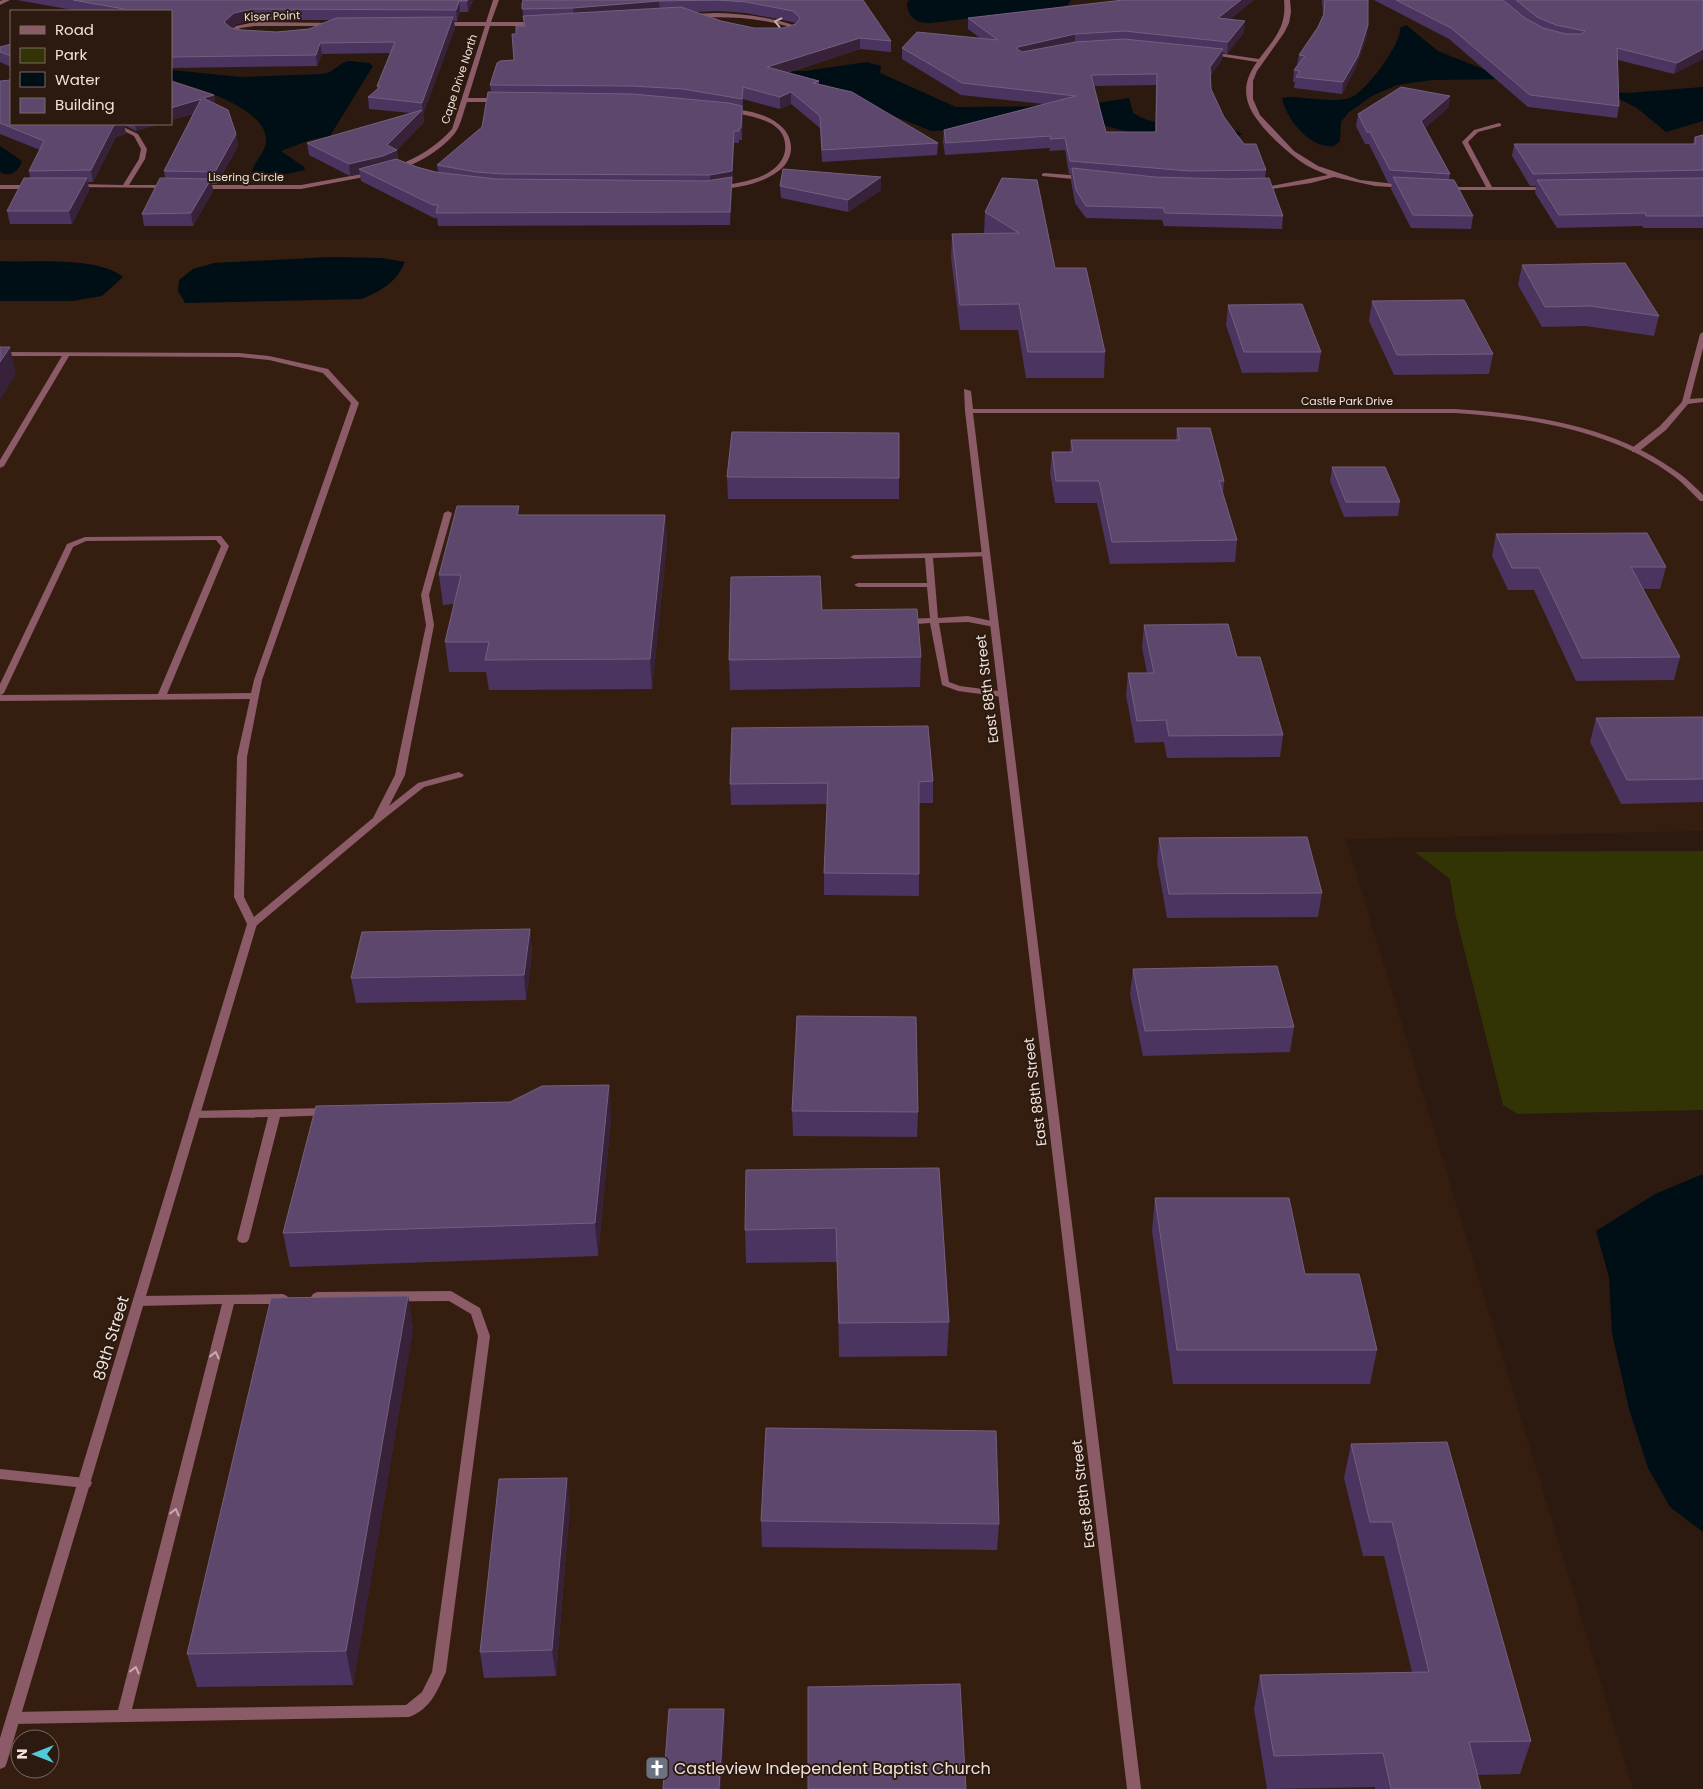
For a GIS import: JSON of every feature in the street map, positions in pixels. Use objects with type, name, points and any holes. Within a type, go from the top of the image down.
[{"type":"street","points":[[0,3],[7,0]]},
{"type":"street","name":"Cape Drive North","points":[[399,167],[430,152],[450,136],[456,126],[496,0]]},
{"type":"street","points":[[1287,0],[1286,23],[1277,40],[1250,79],[1248,94],[1251,106],[1258,118],[1292,152],[1308,163],[1362,181],[1413,188]]},
{"type":"street","points":[[703,23],[684,16],[745,16],[794,26],[794,32],[783,36]]},
{"type":"street","name":"Kiser Point","points":[[336,25],[320,33],[304,37],[242,38],[231,33],[238,28],[255,24],[345,25]]},
{"type":"street","points":[[431,24],[544,24]]},
{"type":"street","points":[[1203,54],[1261,61]]},
{"type":"street","points":[[463,100],[503,100]]},
{"type":"street","points":[[710,188],[735,186],[763,177],[774,172],[788,154],[788,138],[783,129],[765,119],[725,110]]},
{"type":"street","points":[[116,125],[136,135],[144,149],[142,159],[125,186]]},
{"type":"street","points":[[1490,189],[1465,142],[1476,131],[1499,125]]},
{"type":"street","points":[[399,167],[409,172]]},
{"type":"street","name":"Lisering Circle","points":[[191,187],[301,186],[350,180],[399,167]]},
{"type":"street","points":[[1252,189],[1311,181],[1337,174]]},
{"type":"street","points":[[1044,175],[1093,179]]},
{"type":"street","points":[[67,186],[172,187]]},
{"type":"street","points":[[0,187],[39,187]]},
{"type":"street","points":[[1437,189],[1560,189]]},
{"type":"street","points":[[1635,450],[1663,428],[1686,402],[1703,334]]},
{"type":"street","points":[[0,354],[239,355],[269,358],[325,371],[355,402],[322,492],[254,696],[242,757],[239,897],[252,924],[421,785],[460,775]]},
{"type":"street","points":[[0,466],[67,354]]},
{"type":"street","name":"East 88th Street","points":[[967,390],[1134,1789]]},
{"type":"street","points":[[1686,402],[1703,400]]},
{"type":"street","name":"Castle Park Drive","points":[[969,412],[1468,412],[1514,416],[1561,425],[1635,450],[1662,465],[1703,499]]},
{"type":"street","points":[[378,820],[400,775],[430,625],[425,595],[448,513]]},
{"type":"street","points":[[0,693],[70,546],[85,539],[218,538],[224,546],[161,697]]},
{"type":"street","points":[[854,557],[986,554]]},
{"type":"street","points":[[929,556],[934,620],[946,683],[958,688],[1003,694]]},
{"type":"street","points":[[858,585],[930,585]]},
{"type":"street","points":[[900,622],[968,620],[994,624]]},
{"type":"street","points":[[0,698],[254,696]]},
{"type":"street","name":"89th Street","points":[[0,1762],[252,924]]},
{"type":"street","points":[[243,1239],[274,1112]]},
{"type":"street","points":[[195,1114],[343,1112]]},
{"type":"street","points":[[13,1718],[409,1711],[427,1697],[439,1672],[484,1336],[476,1311],[451,1296],[139,1300]]},
{"type":"street","points":[[123,1717],[229,1300]]},
{"type":"street","points":[[0,1474],[84,1483]]},
{"type":"shaded area","points":[[0,240],[1703,240],[1703,831],[1346,839],[1633,1789],[0,1789]]},
{"type":"green space","points":[[1703,851],[1703,1110],[1518,1114],[1503,1105],[1456,917],[1450,879],[1415,852]]},
{"type":"water","points":[[909,0],[1071,0],[1068,5],[1061,7],[931,23],[917,21],[911,16],[907,3]]},
{"type":"water","points":[[1406,25],[1438,51],[1508,79],[1432,80],[1397,85],[1372,96],[1348,113],[1341,122],[1340,141],[1334,146],[1325,146],[1308,138],[1294,123],[1284,106],[1282,98],[1335,100],[1350,98],[1357,94],[1373,78],[1389,56],[1399,35],[1400,28]]},
{"type":"water","points":[[528,57],[774,71],[805,71],[867,62],[881,66],[880,73],[956,107],[1078,106],[1129,98],[1133,113],[1146,119],[1160,123],[1216,126],[1242,134],[1230,141],[1143,136],[1102,125],[931,131],[894,116],[855,95],[827,85],[792,80],[506,62]]},
{"type":"water","points":[[349,61],[369,63],[373,66],[330,136],[310,140],[281,151],[304,167],[305,170],[281,175],[252,174],[266,143],[264,131],[256,120],[229,101],[172,80],[172,70],[241,77],[323,74]]},
{"type":"water","points":[[1703,87],[1703,121],[1666,132],[1637,108],[1621,100],[1592,93],[1601,91],[1628,93]]},
{"type":"water","points":[[0,146],[22,161],[19,168],[11,174],[0,172]]},
{"type":"water","points":[[331,257],[382,258],[405,262],[393,281],[362,299],[185,303],[178,291],[179,280],[193,269],[214,263]]},
{"type":"water","points":[[0,261],[81,263],[111,270],[123,277],[102,296],[73,301],[0,301]]},
{"type":"water","points":[[1703,1174],[1703,1532],[1670,1507],[1648,1468],[1629,1409],[1612,1333],[1609,1277],[1596,1231],[1655,1194]]},
{"type":"building","points":[[73,0],[468,0],[459,1],[456,10],[253,9],[234,13],[224,22],[231,28],[277,32],[309,29],[336,18],[453,17],[422,103],[368,97],[380,87],[377,86],[395,42],[320,43],[316,55],[172,57],[172,10],[124,9]]},
{"type":"building","points":[[523,0],[718,0],[659,1],[573,8],[522,9]]},
{"type":"building","points":[[718,0],[863,0],[891,41],[860,38],[767,67],[819,81],[813,83],[852,92],[938,143],[822,150],[820,116],[791,92],[780,97],[743,87],[742,99],[683,89],[632,86],[490,85],[497,63],[514,60],[512,34],[516,34],[516,26],[525,26],[523,16],[681,7],[721,21],[754,28],[783,28],[796,24],[800,18],[793,11],[746,2]]},
{"type":"building","points":[[1123,0],[1241,0],[1218,18],[1245,21],[1228,42],[1124,31],[1075,34],[1018,47],[1017,49],[1022,52],[1076,42],[1124,39],[1223,49],[1210,67],[1211,89],[1224,117],[1244,144],[1256,144],[1266,170],[1189,171],[1070,161],[1065,138],[1050,139],[1051,136],[946,143],[944,130],[1076,96],[962,83],[902,48],[917,32],[998,40],[968,18]],"holes":[[[1157,74],[1156,132],[1106,132],[1091,75]]]},
{"type":"building","points":[[1325,0],[1368,0],[1368,25],[1358,56],[1343,82],[1296,77],[1300,71],[1294,70],[1305,56],[1299,55],[1318,27],[1324,14]]},
{"type":"building","points":[[1396,0],[1503,0],[1525,18],[1543,28],[1566,34],[1581,34],[1585,31],[1556,25],[1537,17],[1516,0],[1703,0],[1703,49],[1677,63],[1617,48],[1619,106],[1530,95],[1451,28]]},
{"type":"building","points":[[10,44],[10,56],[0,52],[0,47]]},
{"type":"building","points":[[10,80],[10,125],[114,125],[91,170],[29,171],[44,141],[0,123],[0,81]]},
{"type":"building","points":[[172,81],[214,95],[203,98],[228,110],[236,134],[215,172],[164,171],[201,99],[172,108]]},
{"type":"building","points":[[1401,87],[1450,96],[1421,121],[1450,174],[1390,170],[1370,132],[1367,132],[1358,114]]},
{"type":"building","points":[[488,92],[633,94],[729,103],[742,106],[741,128],[739,128],[739,131],[734,131],[732,171],[710,175],[503,174],[476,172],[437,165],[482,127]]},
{"type":"building","points":[[422,110],[387,145],[397,150],[383,156],[349,164],[307,143]]},
{"type":"building","points":[[1703,135],[1703,170],[1533,174],[1514,144],[1695,144],[1695,137]]},
{"type":"building","points":[[396,159],[435,172],[496,179],[706,181],[732,177],[730,212],[436,213],[438,205],[433,205],[359,169]]},
{"type":"building","points":[[1072,168],[1155,177],[1269,178],[1283,216],[1165,213],[1163,208],[1086,206],[1076,190]]},
{"type":"building","points":[[783,169],[881,177],[848,200],[780,186]]},
{"type":"building","points":[[1393,177],[1454,180],[1473,216],[1413,215]]},
{"type":"building","points":[[24,178],[87,178],[69,211],[7,211]]},
{"type":"building","points":[[160,178],[211,179],[191,213],[142,214]]},
{"type":"building","points":[[1002,178],[1037,180],[1055,268],[1086,268],[1105,352],[1028,352],[1019,304],[960,305],[952,234],[1019,233],[985,212]]},
{"type":"building","points":[[1703,178],[1703,216],[1646,216],[1645,213],[1559,215],[1537,180]]},
{"type":"building","points":[[1625,263],[1659,316],[1590,306],[1545,307],[1522,265]]},
{"type":"building","points":[[1464,300],[1493,354],[1397,355],[1372,301]]},
{"type":"building","points":[[1302,304],[1321,352],[1244,352],[1228,305]]},
{"type":"building","points":[[0,347],[10,347],[0,362]]},
{"type":"building","points":[[1177,428],[1210,428],[1224,481],[1219,481],[1237,540],[1112,542],[1099,481],[1056,481],[1052,452],[1073,452],[1071,440],[1179,440]]},
{"type":"building","points":[[732,432],[899,433],[899,478],[727,477]]},
{"type":"building","points":[[1332,467],[1385,467],[1400,502],[1346,502]]},
{"type":"building","points":[[457,506],[519,506],[517,515],[665,515],[650,659],[485,660],[489,642],[445,642],[461,575],[439,575]]},
{"type":"building","points":[[1647,533],[1666,567],[1631,567],[1680,657],[1582,658],[1539,568],[1512,568],[1496,534]]},
{"type":"building","points":[[820,576],[822,610],[917,609],[921,657],[729,660],[731,577]]},
{"type":"building","points":[[1228,624],[1237,657],[1260,657],[1283,735],[1169,736],[1166,720],[1137,721],[1128,673],[1154,673],[1144,625]]},
{"type":"building","points":[[1703,717],[1703,779],[1627,780],[1596,718]]},
{"type":"building","points":[[928,726],[933,781],[919,782],[919,874],[824,873],[828,783],[730,784],[732,728]]},
{"type":"building","points":[[1307,837],[1322,893],[1169,894],[1159,838]]},
{"type":"building","points":[[530,929],[524,975],[351,978],[362,932]]},
{"type":"building","points":[[1277,966],[1294,1027],[1145,1031],[1133,969]]},
{"type":"building","points":[[797,1016],[916,1017],[918,1112],[792,1111]]},
{"type":"building","points":[[609,1085],[595,1223],[283,1233],[316,1106],[510,1102],[542,1086]]},
{"type":"building","points":[[939,1168],[949,1322],[839,1323],[836,1228],[745,1230],[746,1170]]},
{"type":"building","points":[[1155,1198],[1289,1198],[1305,1274],[1359,1274],[1377,1350],[1177,1350]]},
{"type":"building","points":[[408,1296],[346,1651],[187,1654],[271,1298]]},
{"type":"building","points":[[766,1428],[996,1431],[999,1524],[761,1521]]},
{"type":"building","points":[[1447,1442],[1531,1741],[1469,1742],[1481,1789],[1391,1789],[1383,1753],[1274,1756],[1260,1675],[1429,1672],[1392,1522],[1370,1522],[1351,1444]]},
{"type":"building","points":[[567,1478],[552,1650],[480,1652],[499,1479]]},
{"type":"building","points":[[960,1684],[966,1789],[808,1789],[808,1687]]},
{"type":"building","points":[[669,1709],[724,1709],[719,1789],[663,1789]]},
{"type":"place","name":"Castleview Independent Baptist Church","points":[[657,1768]]}]
